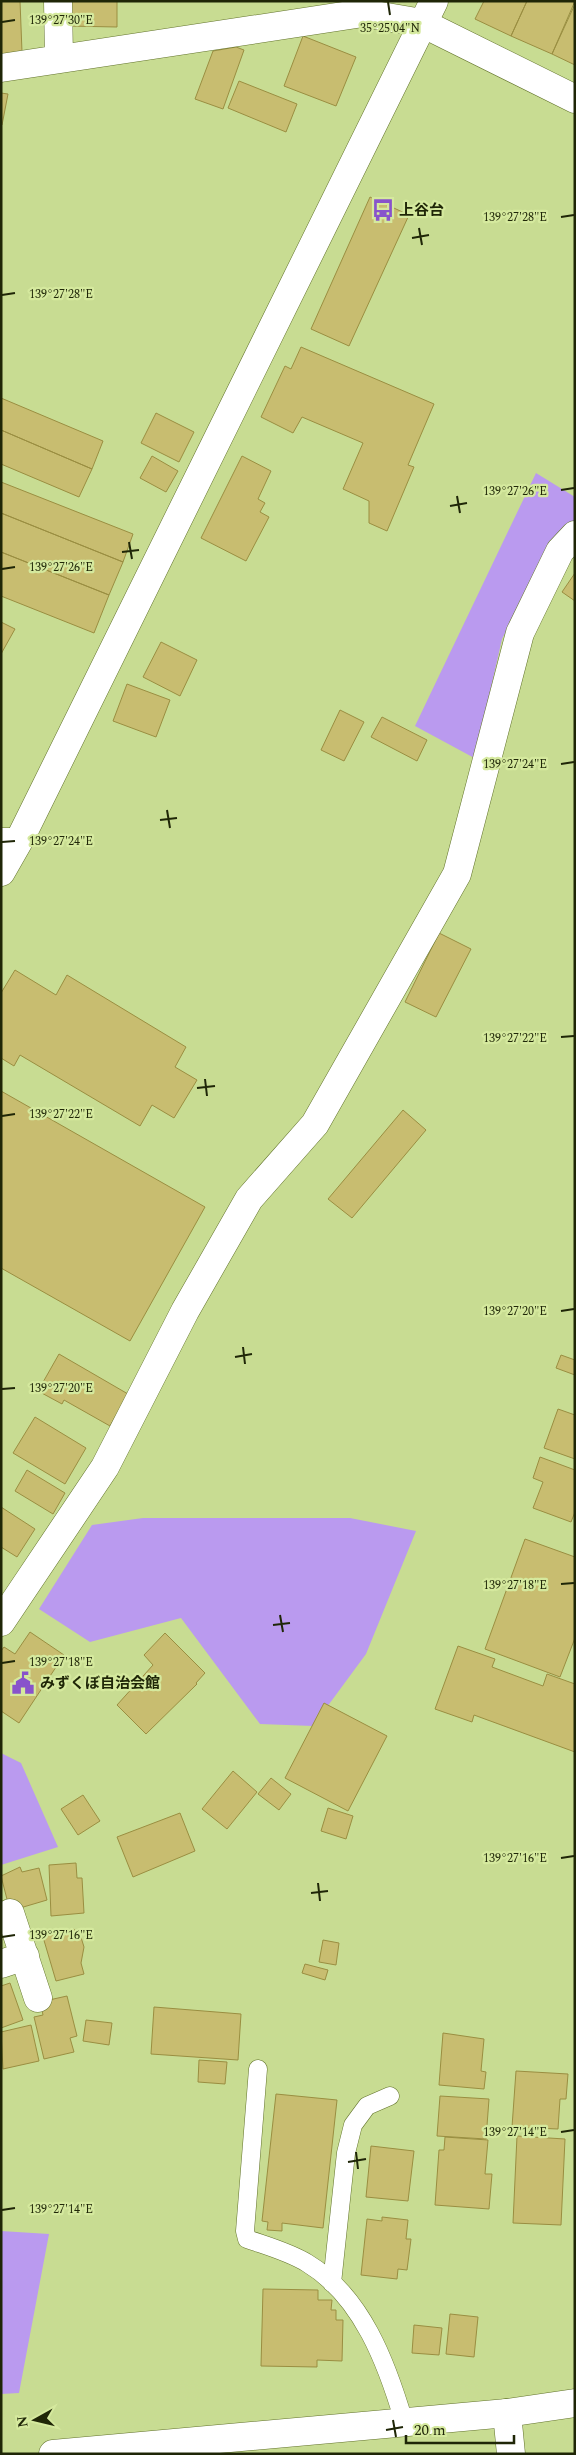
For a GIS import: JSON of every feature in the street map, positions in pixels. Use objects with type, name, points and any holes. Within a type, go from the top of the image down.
[{"type":"street","points":[[58,1],[59,59]]},
{"type":"street","points":[[1,872],[11,837],[428,12]]},
{"type":"street","points":[[1,68],[363,13],[428,12],[575,99]]},
{"type":"street","points":[[1,1622],[105,1467],[185,1311],[249,1199],[315,1124],[457,874],[520,633],[560,551],[575,535]]},
{"type":"street","points":[[10,1913],[13,1960],[38,1998]]},
{"type":"street","points":[[53,2454],[507,2413],[575,2403]]},
{"type":"street","points":[[507,2413],[511,2454]]},
{"type":"lane","points":[[258,2069],[247,2239],[307,2263],[332,2283],[358,2313],[382,2355],[404,2422]]},
{"type":"lane","points":[[332,2283],[346,2153],[353,2125],[367,2106],[390,2096]]},
{"type":"shaded area","points":[[536,473],[575,497],[575,520],[539,567],[502,639],[488,701],[478,760],[415,726]]},
{"type":"shaded area","points":[[143,1518],[350,1518],[416,1531],[366,1654],[313,1726],[260,1724],[181,1618],[90,1642],[39,1609],[92,1525]]},
{"type":"shaded area","points":[[1,1753],[21,1763],[58,1847],[1,1865]]},
{"type":"shaded area","points":[[1,2231],[49,2234],[19,2393],[1,2394]]},
{"type":"building","points":[[1,1],[20,1],[22,52],[1,54]]},
{"type":"building","points":[[68,1],[117,1],[117,27],[67,26]]},
{"type":"building","points":[[484,1],[527,1],[511,36],[475,19]]},
{"type":"building","points":[[527,1],[575,1],[552,54],[511,36]]},
{"type":"building","points":[[575,4],[575,65],[552,54]]},
{"type":"building","points":[[303,36],[356,57],[336,106],[284,86]]},
{"type":"building","points":[[236,47],[244,50],[223,109],[195,99],[213,51]]},
{"type":"building","points":[[239,81],[297,104],[286,132],[228,108]]},
{"type":"building","points":[[1,93],[8,94],[2,125],[1,125]]},
{"type":"building","points":[[370,197],[409,215],[349,346],[311,329]]},
{"type":"building","points":[[301,347],[434,404],[408,465],[414,467],[387,531],[369,523],[369,501],[343,489],[363,443],[302,417],[293,433],[261,417],[285,366],[291,369]]},
{"type":"building","points":[[1,398],[103,441],[92,469],[1,430]]},
{"type":"building","points":[[156,413],[194,432],[179,462],[141,443]]},
{"type":"building","points":[[1,430],[92,469],[79,497],[1,464]]},
{"type":"building","points":[[152,456],[178,471],[166,492],[140,478]]},
{"type":"building","points":[[242,456],[271,471],[258,499],[265,503],[260,512],[269,517],[246,561],[201,538]]},
{"type":"building","points":[[1,482],[133,534],[123,562],[1,513]]},
{"type":"building","points":[[1,513],[123,562],[109,595],[1,552]]},
{"type":"building","points":[[1,552],[109,595],[94,633],[1,596]]},
{"type":"building","points":[[575,573],[575,601],[562,592]]},
{"type":"building","points":[[1,622],[15,629],[1,654]]},
{"type":"building","points":[[161,642],[197,660],[180,696],[143,677]]},
{"type":"building","points":[[127,684],[170,700],[156,737],[113,721]]},
{"type":"building","points":[[340,710],[364,722],[344,761],[321,750]]},
{"type":"building","points":[[382,717],[427,740],[417,761],[371,737]]},
{"type":"building","points":[[439,933],[471,949],[436,1017],[405,1002]]},
{"type":"building","points":[[15,970],[56,995],[67,975],[186,1047],[175,1067],[197,1080],[174,1118],[152,1105],[140,1126],[20,1055],[14,1066],[1,1058],[1,993]]},
{"type":"building","points":[[1,1091],[205,1207],[130,1341],[1,1268]]},
{"type":"building","points":[[403,1110],[426,1130],[352,1218],[328,1199]]},
{"type":"building","points":[[59,1354],[128,1394],[110,1426],[64,1400],[62,1404],[38,1391]]},
{"type":"building","points":[[561,1355],[575,1360],[575,1375],[556,1368]]},
{"type":"building","points":[[558,1409],[575,1415],[575,1459],[544,1448]]},
{"type":"building","points":[[35,1417],[86,1448],[65,1484],[13,1453]]},
{"type":"building","points":[[540,1457],[575,1470],[575,1512],[571,1522],[533,1508],[543,1482],[533,1478]]},
{"type":"building","points":[[27,1470],[65,1493],[53,1514],[15,1491]]},
{"type":"building","points":[[1,1507],[35,1529],[17,1557],[1,1547]]},
{"type":"building","points":[[525,1539],[575,1557],[575,1638],[560,1677],[485,1649]]},
{"type":"building","name":"みずくぼ自治会館","points":[[30,1632],[64,1655],[19,1723],[1,1711],[1,1651],[4,1647],[15,1654]]},
{"type":"building","points":[[165,1633],[205,1673],[197,1684],[146,1734],[117,1705],[153,1665],[144,1655]]},
{"type":"building","points":[[458,1646],[495,1659],[492,1667],[543,1686],[547,1674],[575,1684],[575,1752],[474,1715],[472,1722],[435,1709]]},
{"type":"building","points":[[324,1703],[387,1736],[348,1811],[285,1778]]},
{"type":"building","points":[[233,1771],[257,1792],[227,1829],[202,1809]]},
{"type":"building","points":[[271,1778],[291,1794],[279,1810],[258,1794]]},
{"type":"building","points":[[83,1795],[100,1821],[78,1835],[61,1809]]},
{"type":"building","points":[[328,1808],[353,1816],[346,1839],[321,1831]]},
{"type":"building","points":[[180,1813],[195,1851],[133,1877],[117,1837]]},
{"type":"building","points":[[76,1863],[77,1878],[82,1878],[84,1913],[51,1916],[49,1865]]},
{"type":"building","points":[[20,1867],[22,1872],[39,1868],[47,1900],[20,1908],[9,1907],[1,1876]]},
{"type":"building","points":[[74,1929],[76,1935],[80,1934],[84,1947],[81,1963],[84,1974],[56,1981],[43,1937]]},
{"type":"building","points":[[323,1940],[339,1943],[336,1965],[319,1962]]},
{"type":"building","points":[[305,1964],[328,1970],[325,1980],[302,1973]]},
{"type":"building","points":[[10,1983],[23,2020],[1,2028],[1,1986]]},
{"type":"building","points":[[67,1996],[77,2036],[70,2038],[74,2052],[44,2059],[34,2017],[43,2015],[40,2002]]},
{"type":"building","points":[[154,2007],[241,2014],[238,2060],[151,2054]]},
{"type":"building","points":[[86,2020],[112,2023],[109,2045],[83,2041]]},
{"type":"building","points":[[31,2025],[39,2061],[3,2069],[1,2032]]},
{"type":"building","points":[[443,2033],[484,2039],[481,2071],[486,2072],[484,2089],[439,2085]]},
{"type":"building","points":[[199,2060],[227,2062],[225,2084],[198,2082]]},
{"type":"building","points":[[516,2071],[568,2074],[566,2099],[560,2099],[558,2129],[512,2127]]},
{"type":"building","points":[[276,2094],[337,2100],[323,2228],[282,2223],[282,2231],[267,2230],[268,2222],[262,2221]]},
{"type":"building","points":[[440,2096],[489,2099],[486,2139],[437,2136]]},
{"type":"building","points":[[517,2136],[565,2139],[561,2225],[513,2223]]},
{"type":"building","points":[[445,2137],[488,2140],[485,2174],[492,2174],[489,2209],[435,2205],[439,2150],[444,2150]]},
{"type":"building","points":[[371,2146],[414,2151],[408,2201],[366,2197]]},
{"type":"building","points":[[382,2217],[408,2220],[406,2239],[411,2239],[407,2270],[398,2269],[397,2279],[361,2275],[367,2219],[382,2221]]},
{"type":"building","points":[[263,2289],[318,2290],[318,2300],[332,2300],[331,2310],[336,2310],[336,2320],[343,2320],[342,2361],[317,2360],[317,2367],[261,2366]]},
{"type":"building","points":[[450,2314],[478,2317],[474,2357],[446,2354]]},
{"type":"building","points":[[414,2325],[442,2328],[439,2355],[412,2353]]},
{"type":"place","name":"上谷台","points":[[383,210]]},
{"type":"place","name":"みずくぼ自治会館","points":[[23,1683]]}]
